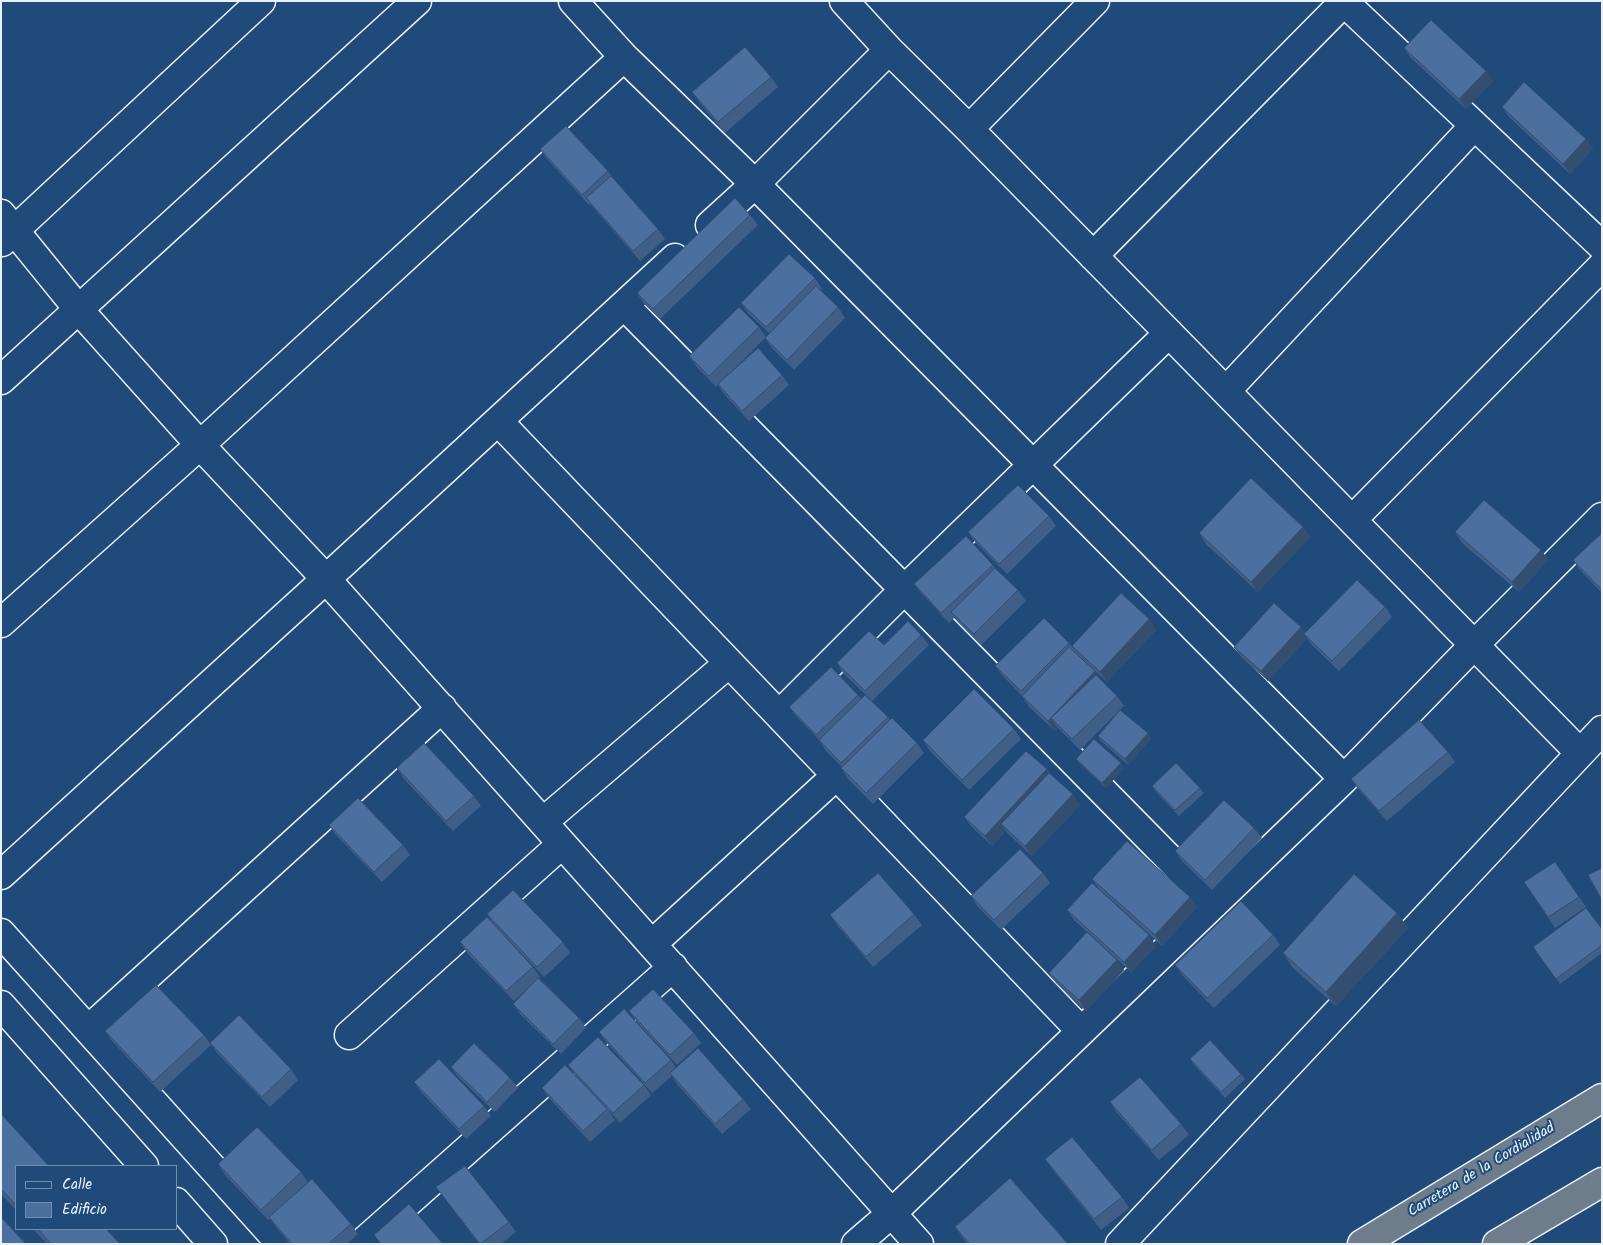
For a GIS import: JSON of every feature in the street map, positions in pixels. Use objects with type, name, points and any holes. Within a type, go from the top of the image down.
[{"type":"highway","name":"Carretera de la Cordialidad","points":[[1362,1244],[1602,1098]]},
{"type":"highway","points":[[1497,1244],[1602,1182]]},
{"type":"street","points":[[261,1],[6,229],[200,445],[326,579],[919,1244]]},
{"type":"street","points":[[1,380],[417,1]]},
{"type":"street","points":[[573,1],[624,57],[755,184],[1344,779]]},
{"type":"street","points":[[844,1],[889,50],[969,129],[1580,753]]},
{"type":"street","points":[[969,129],[1095,1]]},
{"type":"street","points":[[1093,256],[1344,2],[1602,246]]},
{"type":"street","points":[[1,875],[755,184],[889,50]]},
{"type":"street","points":[[1,623],[200,445],[624,57]]},
{"type":"street","points":[[1226,391],[1474,126]]},
{"type":"street","points":[[1352,520],[1602,266]]},
{"type":"street","points":[[624,305],[1214,904]]},
{"type":"street","points":[[779,715],[904,590],[1169,333]]},
{"type":"street","points":[[498,421],[1081,1031]]},
{"type":"street","points":[[856,1244],[892,1213],[1344,779],[1602,517]]},
{"type":"street","points":[[543,822],[729,663]]},
{"type":"street","points":[[89,1029],[442,708]]},
{"type":"street","points":[[1120,1244],[1602,730]]},
{"type":"street","points":[[652,944],[837,775]]},
{"type":"street","points":[[349,1036],[562,844]]},
{"type":"street","points":[[1,933],[281,1244]]},
{"type":"street","points":[[362,1244],[672,967]]},
{"type":"street","points":[[1,1005],[143,1165]]},
{"type":"street","points":[[178,1204],[213,1244]]},
{"type":"building","points":[[1431,20],[1486,71],[1459,99],[1404,48]]},
{"type":"building","points":[[745,47],[771,77],[718,122],[692,92]]},
{"type":"building","points":[[1524,82],[1586,139],[1563,164],[1502,107]]},
{"type":"building","points":[[566,126],[608,171],[582,195],[540,149]]},
{"type":"building","points":[[611,176],[658,229],[633,251],[586,198]]},
{"type":"building","points":[[735,198],[750,215],[653,309],[637,293]]},
{"type":"building","points":[[789,254],[815,278],[766,327],[741,303]]},
{"type":"building","points":[[816,286],[838,307],[787,360],[765,338]]},
{"type":"building","points":[[739,307],[759,327],[709,376],[689,356]]},
{"type":"building","points":[[758,348],[782,375],[742,411],[718,384]]},
{"type":"building","points":[[1251,478],[1303,527],[1251,582],[1199,533]]},
{"type":"building","points":[[1018,485],[1049,516],[999,564],[968,532]]},
{"type":"building","points":[[1484,500],[1541,550],[1512,582],[1455,532]]},
{"type":"building","points":[[1602,533],[1602,590],[1573,560]]},
{"type":"building","points":[[966,536],[993,565],[941,613],[914,584]]},
{"type":"building","points":[[995,568],[1018,590],[974,634],[951,612]]},
{"type":"building","points":[[1357,580],[1385,607],[1332,661],[1304,634]]},
{"type":"building","points":[[1121,593],[1149,619],[1100,672],[1072,646]]},
{"type":"building","points":[[1274,603],[1301,627],[1261,671],[1234,647]]},
{"type":"building","points":[[1044,618],[1069,643],[1021,691],[995,666]]},
{"type":"building","points":[[908,621],[921,635],[865,691],[837,663],[869,631],[884,645]]},
{"type":"building","points":[[1069,647],[1095,671],[1048,721],[1022,696]]},
{"type":"building","points":[[831,667],[858,695],[816,735],[789,707]]},
{"type":"building","points":[[1096,675],[1117,696],[1072,739],[1051,718]]},
{"type":"building","points":[[974,689],[1014,729],[962,780],[923,740]]},
{"type":"building","points":[[865,695],[888,717],[841,763],[819,740]]},
{"type":"building","points":[[1120,710],[1148,733],[1125,759],[1098,736]]},
{"type":"building","points":[[892,718],[917,743],[866,793],[841,768]]},
{"type":"building","points":[[1419,720],[1448,752],[1379,811],[1351,779]]},
{"type":"building","points":[[1094,739],[1121,763],[1102,783],[1076,759]]},
{"type":"building","points":[[424,743],[474,796],[446,821],[397,768]]},
{"type":"building","points":[[1026,751],[1047,769],[985,836],[964,817]]},
{"type":"building","points":[[1176,763],[1200,788],[1175,810],[1152,786]]},
{"type":"building","points":[[1049,773],[1073,794],[1025,846],[1001,824]]},
{"type":"building","points":[[358,798],[403,845],[374,872],[329,825]]},
{"type":"building","points":[[1224,800],[1254,828],[1205,880],[1175,851]]},
{"type":"building","points":[[1127,841],[1190,897],[1155,935],[1092,879]]},
{"type":"building","points":[[1020,849],[1043,873],[994,920],[971,896]]},
{"type":"building","points":[[1555,862],[1579,897],[1548,917],[1524,882]]},
{"type":"building","points":[[1602,868],[1602,900],[1588,875]]},
{"type":"building","points":[[878,873],[914,914],[866,957],[830,915]]},
{"type":"building","points":[[1354,874],[1397,913],[1326,992],[1283,953]]},
{"type":"building","points":[[1092,883],[1149,935],[1124,962],[1067,910]]},
{"type":"building","points":[[513,890],[563,942],[537,967],[487,914]]},
{"type":"building","points":[[1241,901],[1273,935],[1207,998],[1175,965]]},
{"type":"building","points":[[1586,908],[1602,929],[1602,945],[1556,979],[1533,947]]},
{"type":"building","points":[[487,917],[533,967],[506,991],[460,942]]},
{"type":"building","points":[[1087,932],[1117,960],[1079,1000],[1049,973]]},
{"type":"building","points":[[538,978],[579,1018],[553,1044],[513,1004]]},
{"type":"building","points":[[156,985],[204,1035],[153,1082],[105,1031]]},
{"type":"building","points":[[653,989],[694,1033],[670,1055],[629,1011]]},
{"type":"building","points":[[624,1009],[671,1060],[645,1083],[599,1032]]},
{"type":"building","points":[[239,1015],[291,1069],[262,1097],[210,1043]]},
{"type":"building","points":[[598,1037],[644,1085],[613,1113],[568,1065]]},
{"type":"building","points":[[1210,1040],[1241,1074],[1221,1092],[1190,1059]]},
{"type":"building","points":[[474,1043],[510,1078],[487,1102],[451,1067]]},
{"type":"building","points":[[698,1048],[743,1099],[715,1124],[670,1073]]},
{"type":"building","points":[[439,1059],[484,1106],[459,1129],[414,1082]]},
{"type":"building","points":[[565,1065],[607,1109],[583,1131],[542,1088]]},
{"type":"building","points":[[1140,1077],[1181,1124],[1152,1150],[1110,1102]]},
{"type":"building","points":[[1,1114],[48,1165],[15,1165],[15,1204],[1,1189]]},
{"type":"building","points":[[257,1127],[301,1172],[261,1210],[218,1164]]},
{"type":"building","points":[[1072,1137],[1122,1197],[1094,1219],[1045,1159]]},
{"type":"building","points":[[465,1166],[509,1222],[480,1244],[436,1187]]},
{"type":"building","points":[[1010,1178],[1068,1244],[970,1244],[955,1227]]},
{"type":"building","points":[[312,1179],[351,1224],[328,1244],[292,1244],[269,1217]]},
{"type":"building","points":[[409,1204],[443,1244],[381,1244],[374,1235]]},
{"type":"building","points":[[1,1217],[26,1244],[1,1244]]},
{"type":"building","points":[[39,1230],[107,1230],[120,1244],[51,1244]]}]
